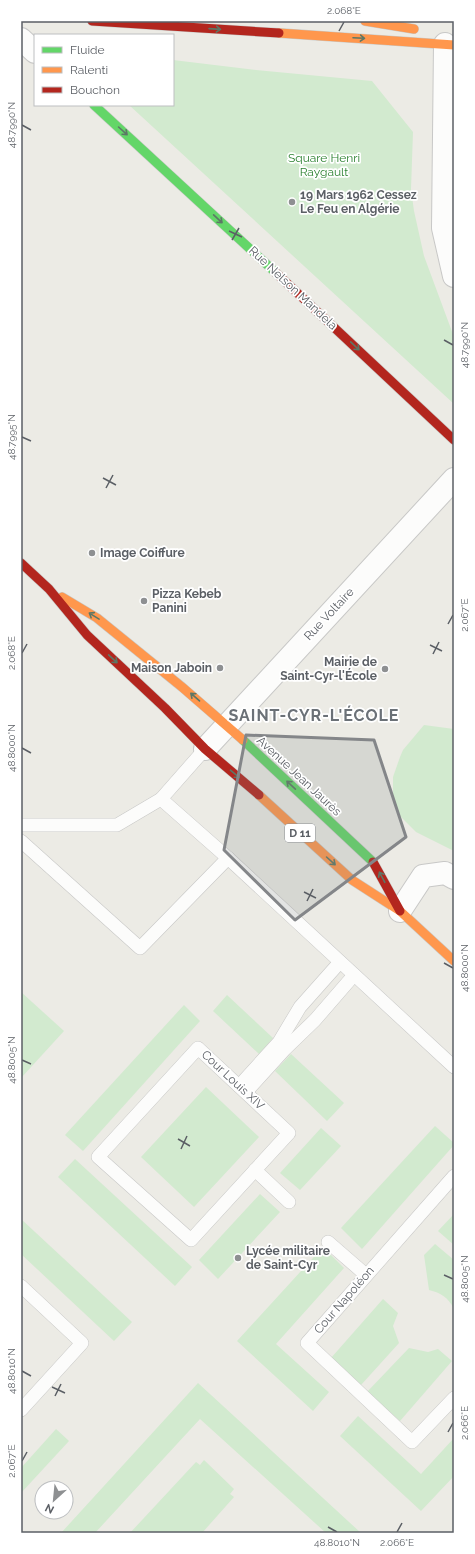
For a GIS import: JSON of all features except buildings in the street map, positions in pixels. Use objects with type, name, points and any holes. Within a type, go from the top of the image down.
[{"type":"main road","points":[[92,21],[450,44]]},
{"type":"main road","points":[[365,21],[423,30]]},
{"type":"main road","name":"Rue Nelson Mandela","points":[[95,106],[319,312],[454,440]]},
{"type":"main road","name":"Avenue Jean Jaurès","points":[[21,563],[49,590],[86,635],[165,708],[205,749],[249,786],[352,880],[400,911],[454,961]]},
{"type":"main road","name":"Avenue Jean Jaurès","points":[[49,590],[97,618],[227,725],[375,864],[400,911]]},
{"type":"street","points":[[21,38],[34,51]]},
{"type":"street","points":[[450,44],[443,228],[454,276]]},
{"type":"street","name":"Rue Voltaire","points":[[205,749],[454,479]]},
{"type":"street","points":[[400,911],[423,876],[445,873],[454,878]]},
{"type":"lane","points":[[21,825],[117,825],[161,799],[205,749]]},
{"type":"lane","points":[[161,799],[228,858],[454,1067]]},
{"type":"lane","points":[[21,841],[140,948],[228,858]]},
{"type":"lane","points":[[243,1089],[278,1042],[300,1006],[340,962]]},
{"type":"lane","points":[[243,1089],[315,1020],[354,975]]},
{"type":"lane","name":"Cour Louis XIV","points":[[198,1048],[289,1132],[255,1170],[191,1240],[98,1157],[198,1048]]},
{"type":"lane","points":[[255,1170],[289,1202]]},
{"type":"lane","name":"Cour Napoléon","points":[[454,1176],[307,1342],[412,1442],[454,1398]]},
{"type":"lane","points":[[328,1242],[366,1275]]},
{"type":"lane","points":[[21,1286],[82,1344],[21,1410]]},
{"type":"highlighted area","points":[[246,735],[374,740],[406,837],[295,920],[224,850]]},
{"type":"green space","name":"Square Henri Raygault","points":[[174,60],[256,70],[372,81],[413,132],[411,189],[414,211],[424,256],[454,337],[454,404],[130,106],[174,106]]},
{"type":"green space","points":[[424,725],[454,729],[454,851],[416,832],[400,816],[393,803],[393,777],[400,757],[403,750]]},
{"type":"green space","points":[[21,992],[64,1031],[21,1078]]},
{"type":"green space","points":[[227,995],[273,1038],[259,1054],[213,1011]]},
{"type":"green space","points":[[184,1005],[200,1021],[83,1151],[65,1135]]},
{"type":"green space","points":[[291,1054],[344,1103],[327,1121],[275,1071]]},
{"type":"green space","points":[[206,1087],[259,1137],[194,1207],[141,1157]]},
{"type":"green space","points":[[435,1126],[454,1143],[454,1145],[362,1249],[341,1228]]},
{"type":"green space","points":[[321,1128],[341,1146],[300,1190],[280,1173]]},
{"type":"green space","points":[[75,1159],[192,1267],[175,1286],[58,1177]]},
{"type":"green space","points":[[260,1194],[280,1212],[218,1279],[199,1260]]},
{"type":"green space","points":[[454,1214],[454,1245],[438,1231]]},
{"type":"green space","points":[[21,1219],[132,1322],[114,1341],[21,1254]]},
{"type":"green space","points":[[435,1244],[454,1260],[454,1309],[444,1296],[429,1290],[424,1255]]},
{"type":"green space","points":[[323,1247],[344,1268],[276,1344],[329,1392],[313,1411],[237,1341]]},
{"type":"green space","points":[[383,1299],[398,1313],[393,1326],[399,1343],[361,1385],[331,1358]]},
{"type":"green space","points":[[409,1348],[428,1352],[438,1349],[452,1361],[400,1421],[367,1392]]},
{"type":"green space","points":[[198,1383],[361,1533],[326,1533],[200,1419],[95,1533],[61,1533]]},
{"type":"green space","points":[[358,1416],[421,1474],[454,1438],[454,1476],[421,1511],[340,1436]]},
{"type":"green space","points":[[56,1429],[69,1441],[21,1493],[21,1468]]},
{"type":"green space","points":[[204,1460],[234,1489],[230,1494],[234,1497],[202,1533],[130,1533],[196,1462],[200,1465]]},
{"type":"traffic: fast","points":[[95,106],[275,272]]},
{"type":"traffic: fast","points":[[243,740],[373,862]]},
{"type":"traffic: slow","points":[[365,21],[414,29]]},
{"type":"traffic: slow","points":[[279,33],[454,45]]},
{"type":"traffic: slow","points":[[62,597],[97,618],[182,687],[243,740]]},
{"type":"traffic: slow","points":[[259,795],[352,880],[400,911],[454,961]]},
{"type":"traffic: jam","points":[[92,21],[279,33]]},
{"type":"traffic: jam","points":[[275,272],[454,440]]},
{"type":"traffic: jam","points":[[21,563],[49,589],[87,635],[165,708],[205,749],[259,795]]},
{"type":"traffic: jam","points":[[373,862],[400,911]]},
{"type":"place","name":"19 Mars 1962 Cessez Le Feu en Algérie","points":[[292,202]]},
{"type":"place","name":"Image Coiffure","points":[[92,553]]},
{"type":"place","name":"Pizza Kebeb Panini","points":[[144,601]]},
{"type":"place","name":"Maison Jaboin","points":[[220,668]]},
{"type":"place","name":"Mairie de Saint-Cyr-l'École","points":[[385,669]]},
{"type":"place","name":"Lycée militaire de Saint-Cyr","points":[[238,1258]]},
{"type":"district","name":"SAINT-CYR-L'ÉCOLE","points":[[314,715]]}]
